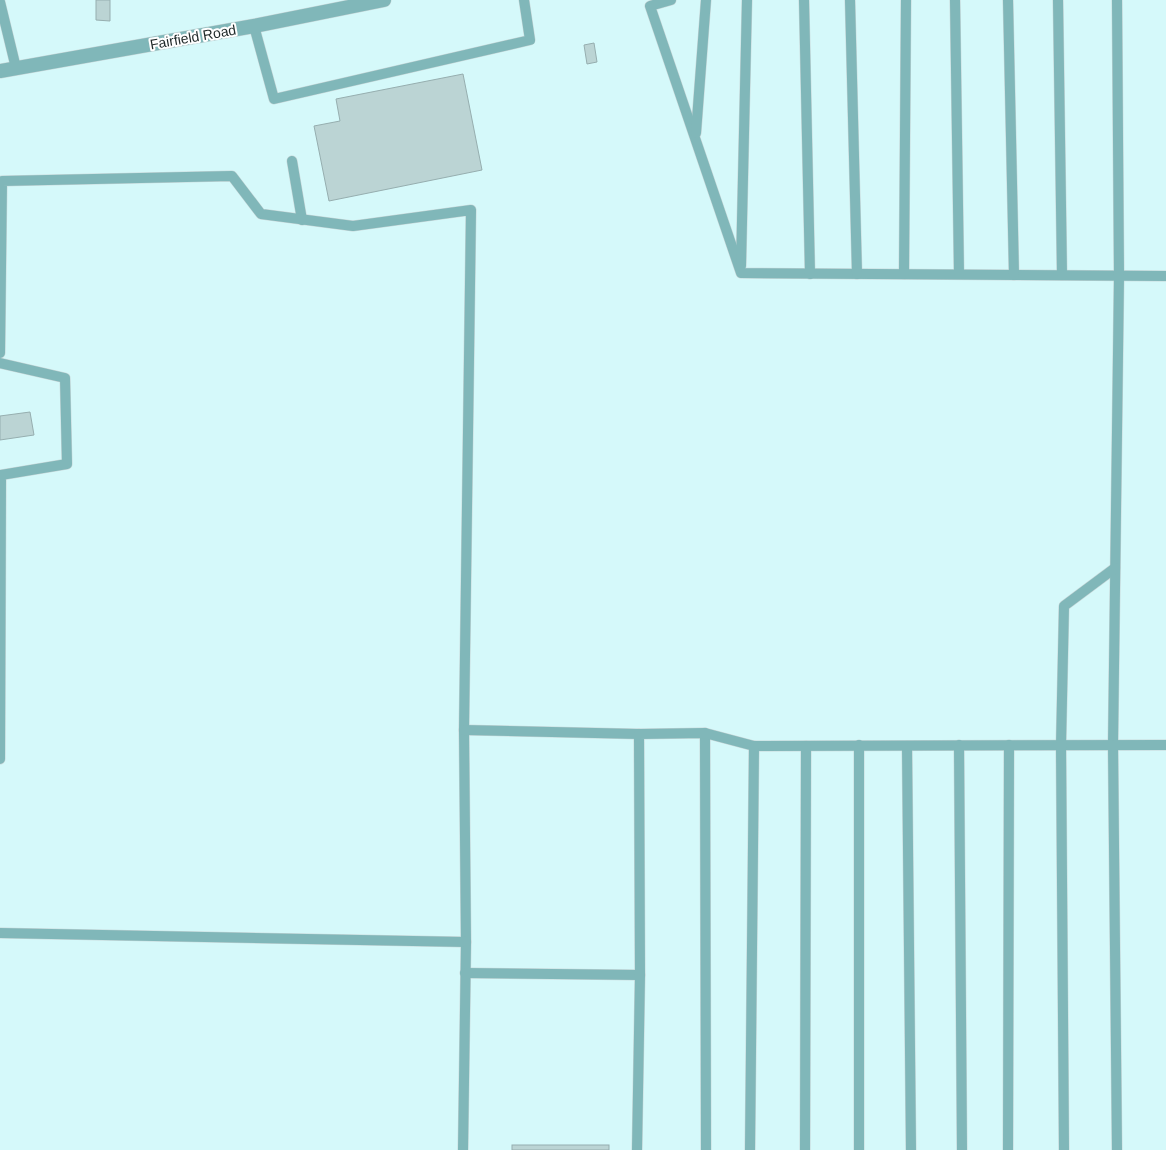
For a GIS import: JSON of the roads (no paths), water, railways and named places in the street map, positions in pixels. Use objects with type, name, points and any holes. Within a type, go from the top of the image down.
[{"type":"street","name":"Fairfield Road","points":[[0,71],[254,26],[384,0]]},
{"type":"lane","points":[[254,26],[274,99],[530,40],[524,0]]},
{"type":"lane","points":[[671,0],[650,6],[741,273]]},
{"type":"lane","points":[[696,139],[706,0]]},
{"type":"lane","points":[[741,273],[747,0]]},
{"type":"lane","points":[[804,0],[810,274]]},
{"type":"lane","points":[[850,0],[857,274]]},
{"type":"lane","points":[[904,274],[906,0]]},
{"type":"lane","points":[[955,0],[959,274]]},
{"type":"lane","points":[[1008,0],[1014,275]]},
{"type":"lane","points":[[1058,0],[1062,275]]},
{"type":"lane","points":[[1117,0],[1119,276],[1112,745],[1117,1150]]},
{"type":"lane","points":[[0,2],[16,68]]},
{"type":"lane","points":[[292,161],[302,220]]},
{"type":"lane","points":[[0,354],[1,181],[232,176],[261,214],[353,226],[471,210],[464,730],[466,942],[464,974],[463,1150]]},
{"type":"lane","points":[[741,273],[1166,276]]},
{"type":"lane","points":[[0,363],[65,378],[66,464],[0,475],[0,759]]},
{"type":"lane","points":[[1064,1150],[1061,745],[1064,606],[1115,568]]},
{"type":"lane","points":[[464,730],[639,734],[705,733],[754,746],[1166,745]]},
{"type":"lane","points":[[705,733],[706,1150]]},
{"type":"lane","points":[[637,1150],[640,975],[639,734]]},
{"type":"lane","points":[[959,745],[962,1150]]},
{"type":"lane","points":[[1008,1150],[1009,745]]},
{"type":"lane","points":[[750,1150],[754,746]]},
{"type":"lane","points":[[805,1150],[806,746]]},
{"type":"lane","points":[[859,746],[859,1150]]},
{"type":"lane","points":[[906,746],[911,1150]]},
{"type":"lane","points":[[0,933],[466,942]]},
{"type":"lane","points":[[464,974],[640,975]]}]
